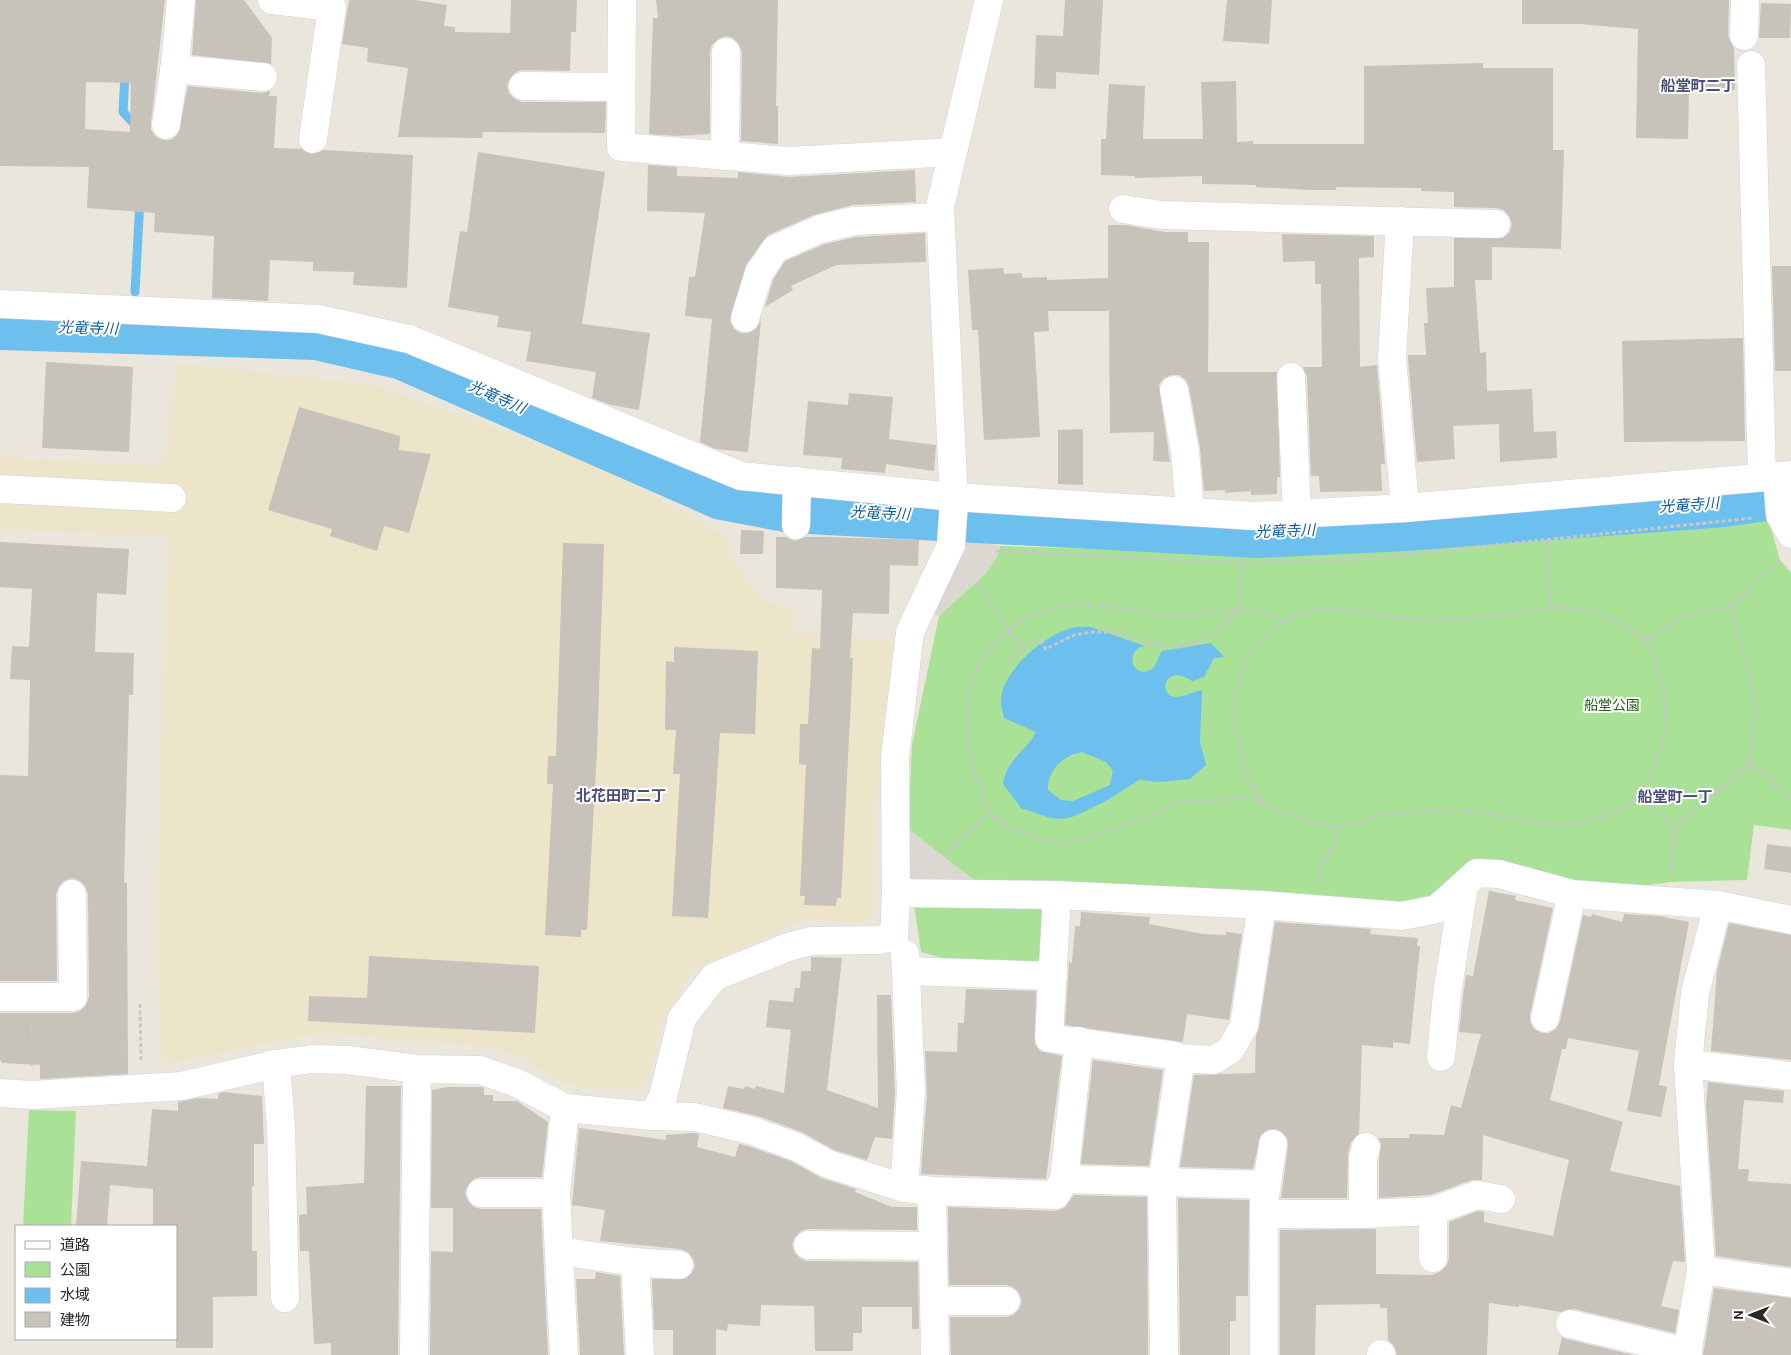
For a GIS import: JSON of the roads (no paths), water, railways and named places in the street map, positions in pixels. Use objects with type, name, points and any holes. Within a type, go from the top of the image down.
[{"type":"street","points":[[166,125],[181,0]]},
{"type":"street","points":[[272,0],[332,7],[313,139]]},
{"type":"street","points":[[622,0],[621,147],[788,161],[953,152]]},
{"type":"street","points":[[904,1188],[911,1092],[905,952],[894,937],[896,893],[895,757],[910,632],[951,545],[952,537],[954,499],[940,207],[989,0]]},
{"type":"street","points":[[1744,36],[1745,0]]},
{"type":"street","points":[[725,156],[726,52]]},
{"type":"street","points":[[1751,65],[1777,477],[1784,529]]},
{"type":"street","points":[[174,69],[263,77]]},
{"type":"street","points":[[523,86],[621,87]]},
{"type":"street","points":[[1123,209],[1162,215],[1496,224]]},
{"type":"street","points":[[745,318],[759,273],[775,249],[820,229],[854,221],[940,217]]},
{"type":"street","points":[[1400,222],[1392,358],[1406,508]]},
{"type":"street","points":[[0,304],[319,319],[409,339],[741,476],[954,499],[1254,516],[1406,508],[1777,477]]},
{"type":"street","points":[[1291,377],[1297,514]]},
{"type":"street","points":[[1174,390],[1185,451],[1190,512]]},
{"type":"street","points":[[796,524],[798,481]]},
{"type":"street","points":[[0,490],[172,498]]},
{"type":"street","points":[[896,893],[1057,895],[1262,905],[1402,916],[1437,909],[1477,873],[1499,874],[1572,894],[1718,905],[1791,920]]},
{"type":"street","points":[[1441,1057],[1447,994],[1464,886]]},
{"type":"street","points":[[0,997],[73,997],[72,894]]},
{"type":"street","points":[[1545,1018],[1572,894]]},
{"type":"street","points":[[1057,895],[1049,1038],[1079,1041],[1181,1058],[1214,1060],[1230,1050],[1244,1026],[1262,905]]},
{"type":"street","points":[[1570,1324],[1687,1354],[1701,1270],[1688,1064],[1696,993],[1718,905]]},
{"type":"street","points":[[652,1116],[664,1097],[682,1018],[714,978],[788,947],[811,941],[878,940],[894,937]]},
{"type":"street","points":[[906,971],[1053,976]]},
{"type":"street","points":[[0,1093],[32,1095],[182,1086],[276,1064],[313,1059],[347,1060],[417,1069],[480,1070],[517,1083],[565,1108],[696,1118],[753,1131],[798,1147],[828,1164],[904,1188],[932,1191],[1056,1195],[1064,1179],[1079,1041]]},
{"type":"street","points":[[1164,1355],[1162,1182],[1181,1058]]},
{"type":"street","points":[[276,1064],[281,1126],[278,1218],[285,1298]]},
{"type":"street","points":[[1688,1064],[1791,1076]]},
{"type":"street","points":[[414,1355],[417,1069]]},
{"type":"street","points":[[564,1355],[556,1193],[565,1108]]},
{"type":"street","points":[[1264,1355],[1264,1214],[1266,1185],[1273,1144]]},
{"type":"street","points":[[1363,1214],[1363,1158],[1366,1147]]},
{"type":"street","points":[[1064,1179],[1266,1185]]},
{"type":"street","points":[[932,1191],[935,1355]]},
{"type":"street","points":[[481,1193],[556,1193]]},
{"type":"street","points":[[1264,1214],[1363,1214],[1433,1211],[1477,1195],[1501,1199]]},
{"type":"street","points":[[1433,1211],[1433,1258]]},
{"type":"street","points":[[808,1245],[932,1246]]},
{"type":"street","points":[[559,1251],[635,1262],[679,1265]]},
{"type":"street","points":[[635,1262],[640,1355]]},
{"type":"street","points":[[1701,1270],[1791,1283]]},
{"type":"street","points":[[934,1301],[1006,1301]]},
{"type":"water","points":[[1091,627],[1145,646],[1138,648],[1132,657],[1134,666],[1137,670],[1141,671],[1152,669],[1162,651],[1211,643],[1224,657],[1214,658],[1204,677],[1192,681],[1183,676],[1175,675],[1170,677],[1165,686],[1169,695],[1175,697],[1202,690],[1200,742],[1206,765],[1190,779],[1159,782],[1139,780],[1106,801],[1075,816],[1063,819],[1051,818],[1021,808],[1003,784],[1008,768],[1036,732],[1004,718],[1001,699],[1009,677],[1016,666],[1036,647],[1057,633],[1068,629]],"holes":[[[1082,752],[1106,762],[1113,771],[1110,785],[1073,801],[1061,800],[1048,790],[1048,783],[1053,770],[1063,760],[1075,754]]]},
{"type":"waterway","points":[[125,73],[123,112],[139,129]]},
{"type":"waterway","points":[[135,292],[140,200]]},
{"type":"waterway","name":"光竜寺川","points":[[0,325],[316,335],[403,355],[722,495],[791,508],[1258,533],[1406,526],[1724,502],[1791,492]]},
{"type":"district","name":"船堂町二丁","points":[[1698,86]]},
{"type":"district","name":"北花田町二丁","points":[[621,796]]},
{"type":"district","name":"船堂町一丁","points":[[1675,797]]},
{"type":"park label","name":"船堂公園","points":[[1612,705]]}]
